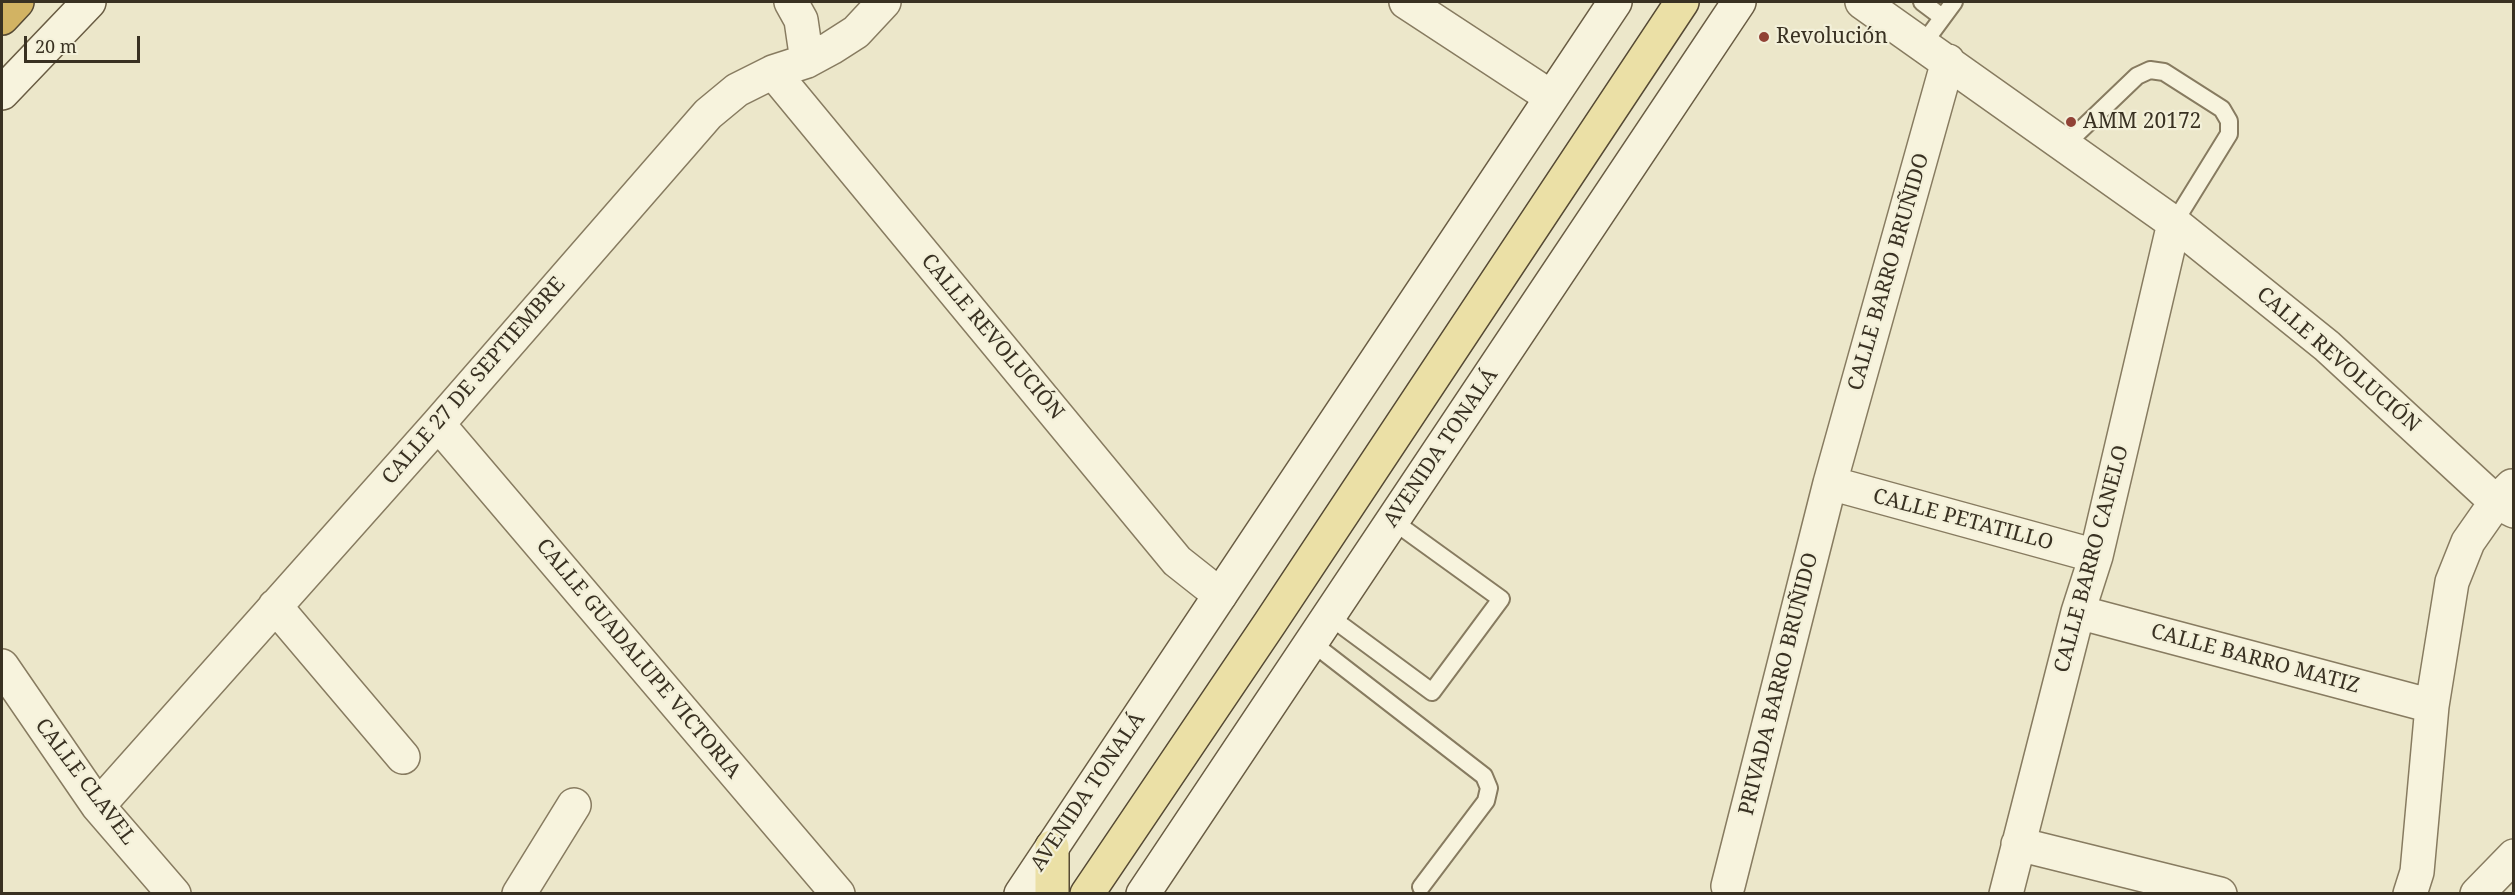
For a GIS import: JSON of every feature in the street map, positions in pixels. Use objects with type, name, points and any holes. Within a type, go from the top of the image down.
[{"type":"highway","points":[[2,18],[17,2]]},
{"type":"main road","points":[[1096,887],[1682,2]]},
{"type":"main road","points":[[1052,847],[1052,894]]},
{"type":"street","points":[[2,93],[88,2]]},
{"type":"street","points":[[791,2],[801,20],[807,61]]},
{"type":"street","name":"CALLE 27 DE SEPTIEMBRE","points":[[98,806],[438,424],[708,114],[737,90],[772,72],[807,61],[856,32],[884,2]]},
{"type":"street","points":[[1406,2],[1551,98]]},
{"type":"street","name":"AVENIDA TONALÁ","points":[[1021,894],[1615,2]]},
{"type":"street","name":"AVENIDA TONALÁ","points":[[1143,894],[1739,2]]},
{"type":"street","name":"CALLE REVOLUCIÓN","points":[[1862,2],[2066,144],[2174,223],[2327,346],[2508,499],[2468,542],[2452,582],[2432,706],[2417,886]]},
{"type":"street","name":"CALLE BARRO BRUÑIDO","points":[[1830,483],[1936,52]]},
{"type":"street","name":"CALLE REVOLUCIÓN","points":[[772,72],[1178,561],[1220,595]]},
{"type":"street","name":"CALLE BARRO CANELO","points":[[2006,894],[2078,612],[2096,556],[2174,223]]},
{"type":"street","name":"CALLE GUADALUPE VICTORIA","points":[[438,424],[838,894]]},
{"type":"street","name":"CALLE PETATILLO","points":[[1830,483],[2096,556]]},
{"type":"street","name":"PRIVADA BARRO BRUÑIDO","points":[[1728,886],[1830,483]]},
{"type":"street","points":[[275,606],[403,757]]},
{"type":"street","name":"CALLE BARRO MATIZ","points":[[2078,612],[2432,706]]},
{"type":"street","name":"CALLE CLAVEL","points":[[2,666],[98,806],[174,894]]},
{"type":"street","points":[[519,894],[574,805]]},
{"type":"street","points":[[2018,844],[2220,894]]},
{"type":"street","points":[[2477,894],[2514,856]]},
{"type":"lane","points":[[1922,2],[1942,17]]},
{"type":"lane","points":[[1936,52],[1942,17],[1954,2]]},
{"type":"lane","points":[[2066,144],[2137,76],[2150,70],[2164,72],[2222,109],[2229,121],[2229,135],[2174,223]]},
{"type":"lane","points":[[1320,629],[1432,692],[1501,599],[1393,520]]},
{"type":"lane","points":[[1320,629],[1484,776],[1489,788],[1486,801],[1421,887]]},
{"type":"place","name":"Revolución","points":[[1764,37]]},
{"type":"place","name":"AMM 20172","points":[[2071,122]]}]
